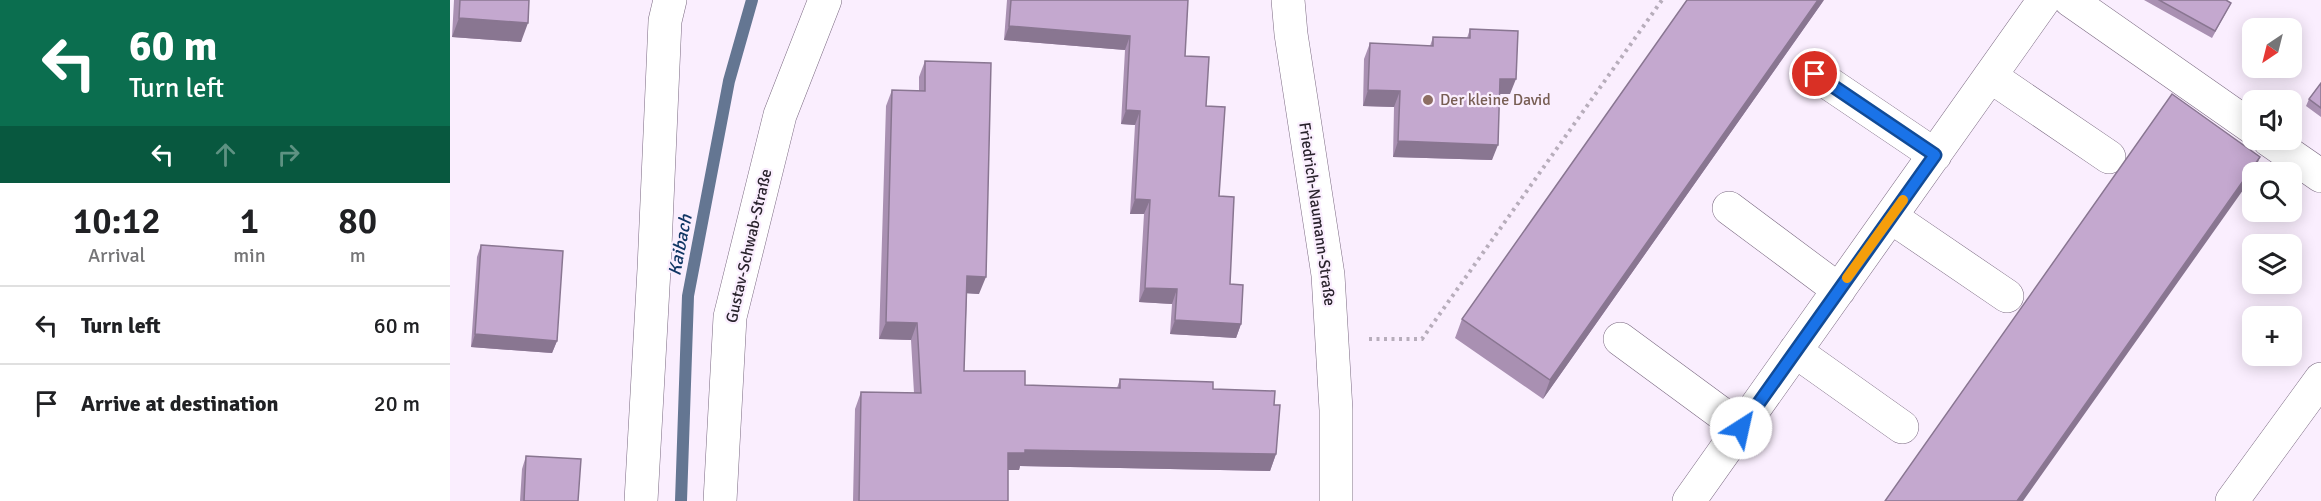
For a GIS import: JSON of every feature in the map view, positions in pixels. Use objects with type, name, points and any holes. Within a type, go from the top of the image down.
[{"type":"street","points":[[641,501],[665,21],[670,0]]},
{"type":"street","name":"Gustav-Schwab-Straße","points":[[720,501],[730,317],[780,115],[825,0]]},
{"type":"street","name":"Friedrich-Naumann-Straße","points":[[1288,0],[1291,34],[1328,275],[1336,420],[1336,501]]},
{"type":"street","points":[[1689,501],[2044,0]]},
{"type":"street","points":[[2070,0],[2242,120]]},
{"type":"street","points":[[1815,74],[1935,155]]},
{"type":"street","points":[[1990,76],[2109,157]]},
{"type":"street","points":[[2283,150],[2321,176]]},
{"type":"street","points":[[1730,208],[1839,290]]},
{"type":"street","points":[[1891,217],[2007,296]]},
{"type":"street","points":[[1620,339],[1741,428]]},
{"type":"street","points":[[1795,351],[1902,427]]},
{"type":"street","points":[[2232,501],[2321,379]]},
{"type":"path","points":[[1332,338],[1422,339],[1662,0]]},
{"type":"building","points":[[460,0],[529,0],[528,23],[459,18]]},
{"type":"building","points":[[1011,0],[1188,0],[1185,56],[1209,57],[1206,106],[1225,107],[1219,196],[1234,197],[1230,284],[1243,285],[1241,324],[1175,320],[1177,289],[1145,288],[1150,200],[1135,199],[1140,111],[1126,110],[1130,36],[1009,26]]},
{"type":"building","points":[[1687,0],[1818,0],[1550,380],[1462,319]]},
{"type":"building","points":[[2159,0],[2226,0],[2231,3],[2215,31]]},
{"type":"building","name":"Der kleine David","points":[[1470,29],[1518,31],[1516,79],[1500,79],[1498,145],[1398,141],[1400,91],[1368,90],[1370,43],[1433,46],[1433,37],[1470,38]]},
{"type":"building","points":[[925,61],[991,63],[986,277],[967,276],[964,371],[1025,371],[1025,385],[1120,388],[1120,379],[1213,382],[1213,389],[1275,391],[1274,405],[1280,405],[1276,454],[1025,450],[1025,453],[1008,453],[1008,501],[859,501],[861,392],[921,393],[917,323],[886,322],[892,90],[925,91]]},
{"type":"building","points":[[2321,83],[2321,108],[2309,99]]},
{"type":"building","points":[[2172,94],[2242,144],[2242,150],[2250,150],[2260,157],[2256,162],[2242,162],[2242,182],[2017,501],[1885,501]]},
{"type":"building","points":[[481,245],[563,251],[557,341],[475,334]]},
{"type":"building","points":[[526,456],[581,459],[578,501],[524,501]]},
{"type":"waterway","name":"Kaibach","points":[[681,501],[688,296],[729,81],[752,0]]},
{"type":"slow traffic","points":[[1847,278],[1903,200]]},
{"type":"place","name":"Der kleine David","points":[[1428,100]]},
{"type":"route","points":[[1741,428],[1935,155],[1815,74]]}]
